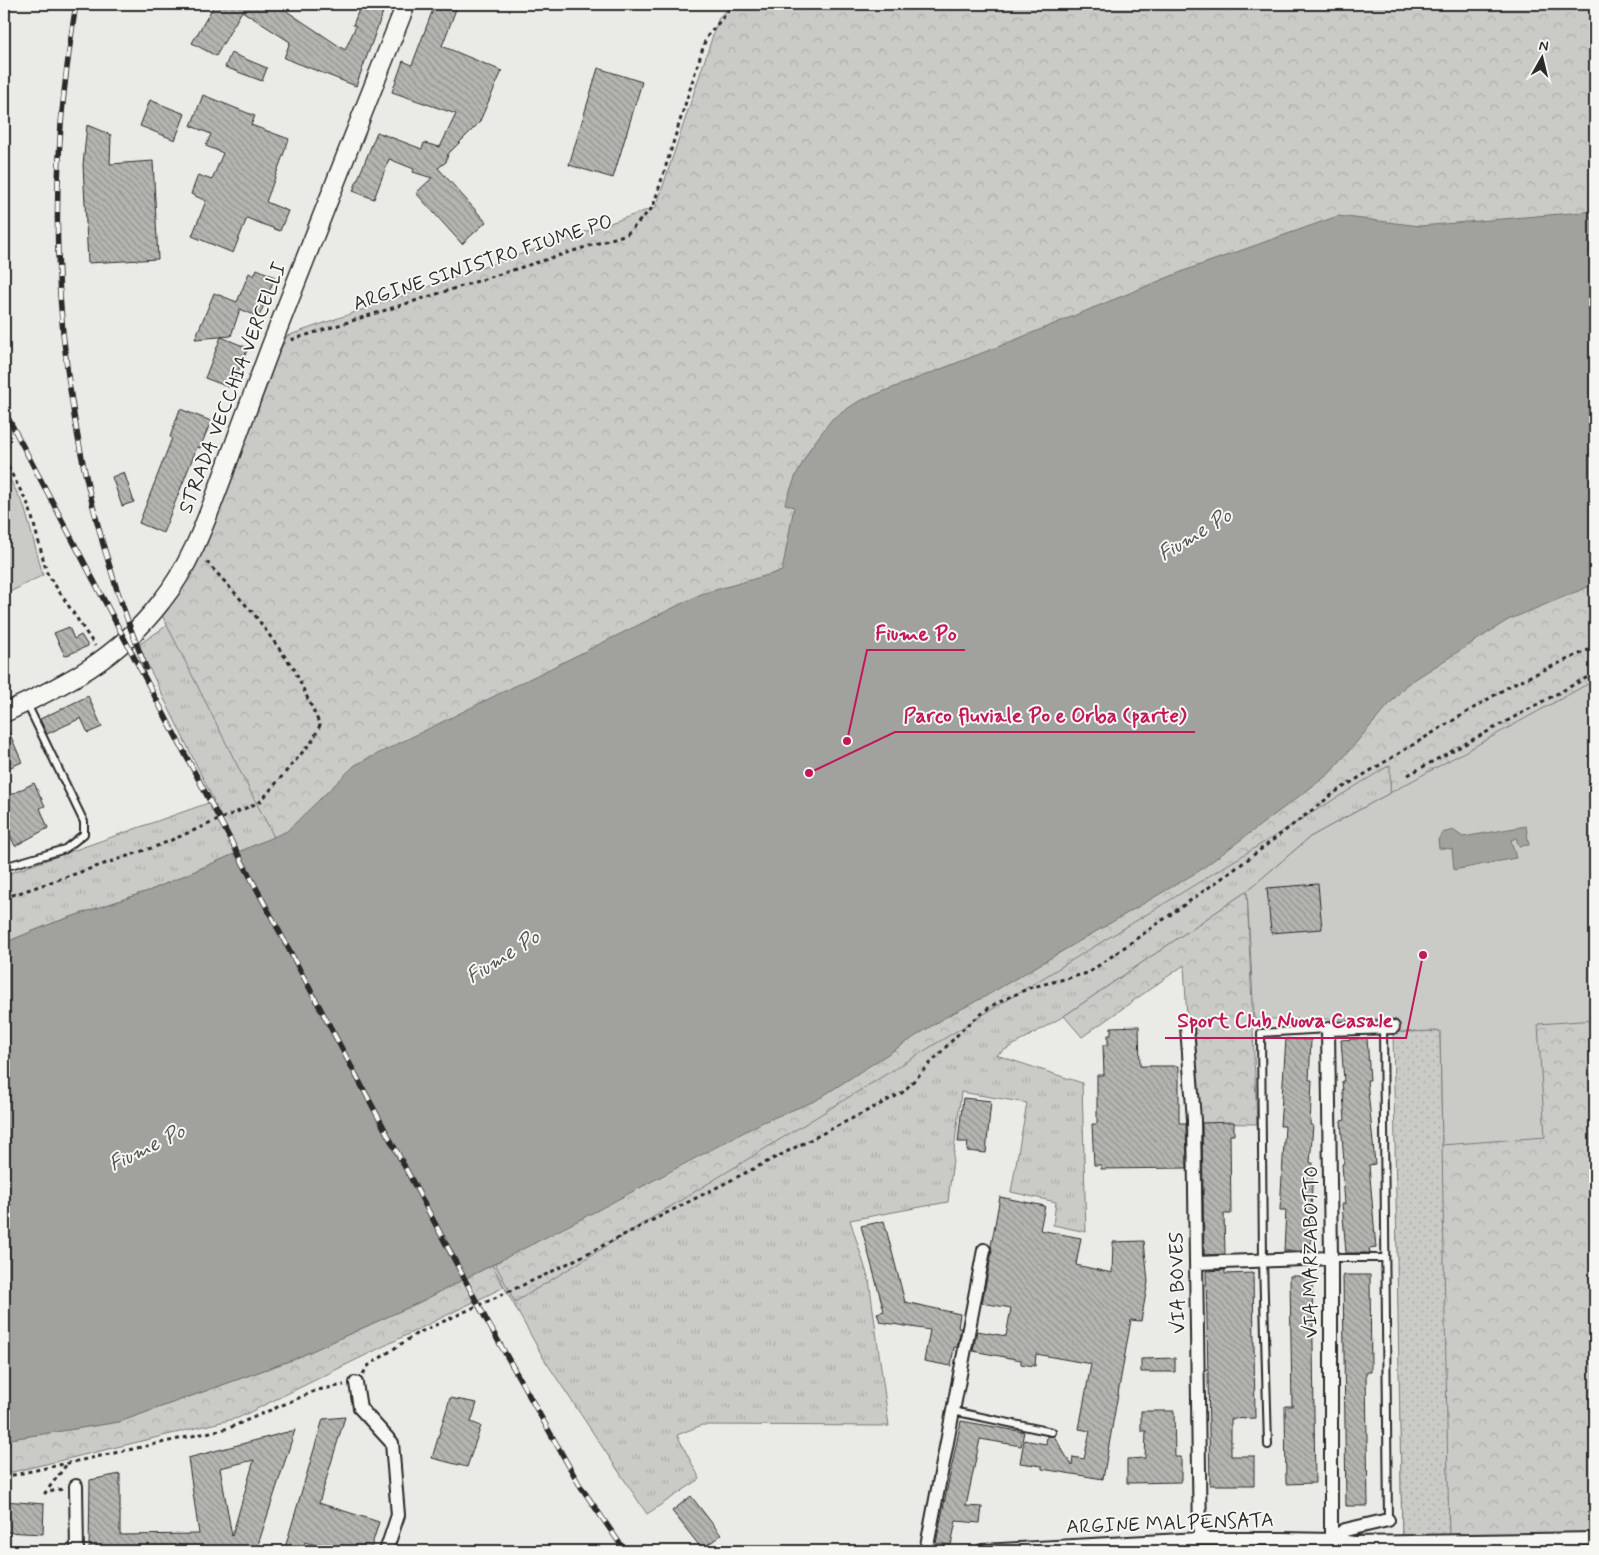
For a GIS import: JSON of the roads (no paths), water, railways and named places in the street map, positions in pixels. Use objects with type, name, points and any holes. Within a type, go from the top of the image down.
[{"type":"street","name":"STRADA VECCHIA VERCELLI","points":[[4,713],[67,683],[104,659],[126,642],[161,603],[175,583],[194,548],[216,494],[271,346],[406,4]]},
{"type":"street","name":"VIA BOVES","points":[[1187,1027],[1194,1120],[1200,1539]]},
{"type":"street","points":[[1328,1029],[1388,1027]]},
{"type":"street","name":"VIA MARZABOTTO","points":[[1328,1029],[1330,1540]]},
{"type":"street","points":[[926,1551],[984,1250]]},
{"type":"street","points":[[1196,1263],[1330,1258]]},
{"type":"street","points":[[356,1383],[360,1408],[392,1443],[398,1515],[386,1551]]},
{"type":"street","points":[[76,1486],[77,1551]]},
{"type":"street","name":"ARGINE MALPENSATA","points":[[1330,1540],[1346,1530],[1388,1520]]},
{"type":"street","name":"ARGINE MALPENSATA","points":[[982,1551],[1200,1539],[1330,1540],[1354,1543],[1595,1539]]},
{"type":"street","points":[[1318,1551],[1330,1540]]},
{"type":"lane","points":[[4,867],[66,849],[84,834],[84,822],[27,703]]},
{"type":"lane","points":[[1388,1027],[1385,1258],[1388,1520]]},
{"type":"lane","points":[[1268,1445],[1263,1260],[1261,1034],[1328,1029]]},
{"type":"lane","points":[[1330,1258],[1385,1258]]},
{"type":"lane","points":[[952,1411],[1052,1432]]},
{"type":"water","points":[[1595,211],[1595,584],[1508,620],[1406,685],[1329,774],[1199,871],[986,996],[944,1018],[815,1101],[763,1122],[420,1302],[292,1360],[119,1422],[4,1440],[4,943],[53,923],[151,890],[287,831],[355,765],[701,594],[782,571],[794,507],[785,504],[796,475],[811,447],[832,419],[859,401],[1186,270],[1338,216],[1420,226]]},
{"type":"water","points":[[1526,826],[1529,845],[1519,846],[1516,838],[1511,840],[1516,858],[1454,870],[1452,849],[1439,848],[1438,840],[1442,833],[1453,830],[1463,837]]},
{"type":"railway","points":[[76,4],[65,81],[59,158],[57,223],[65,353],[74,418],[87,482],[103,545],[123,607],[146,668]]},
{"type":"railway","points":[[4,410],[487,1321],[579,1484],[625,1551]]},
{"type":"place","name":"Fiume Po","points":[[847,741]]},
{"type":"place","name":"Parco fluviale Po e Orba (parte)","points":[[809,773]]},
{"type":"place","name":"Sport Club Nuova Casale","points":[[1423,955]]}]
